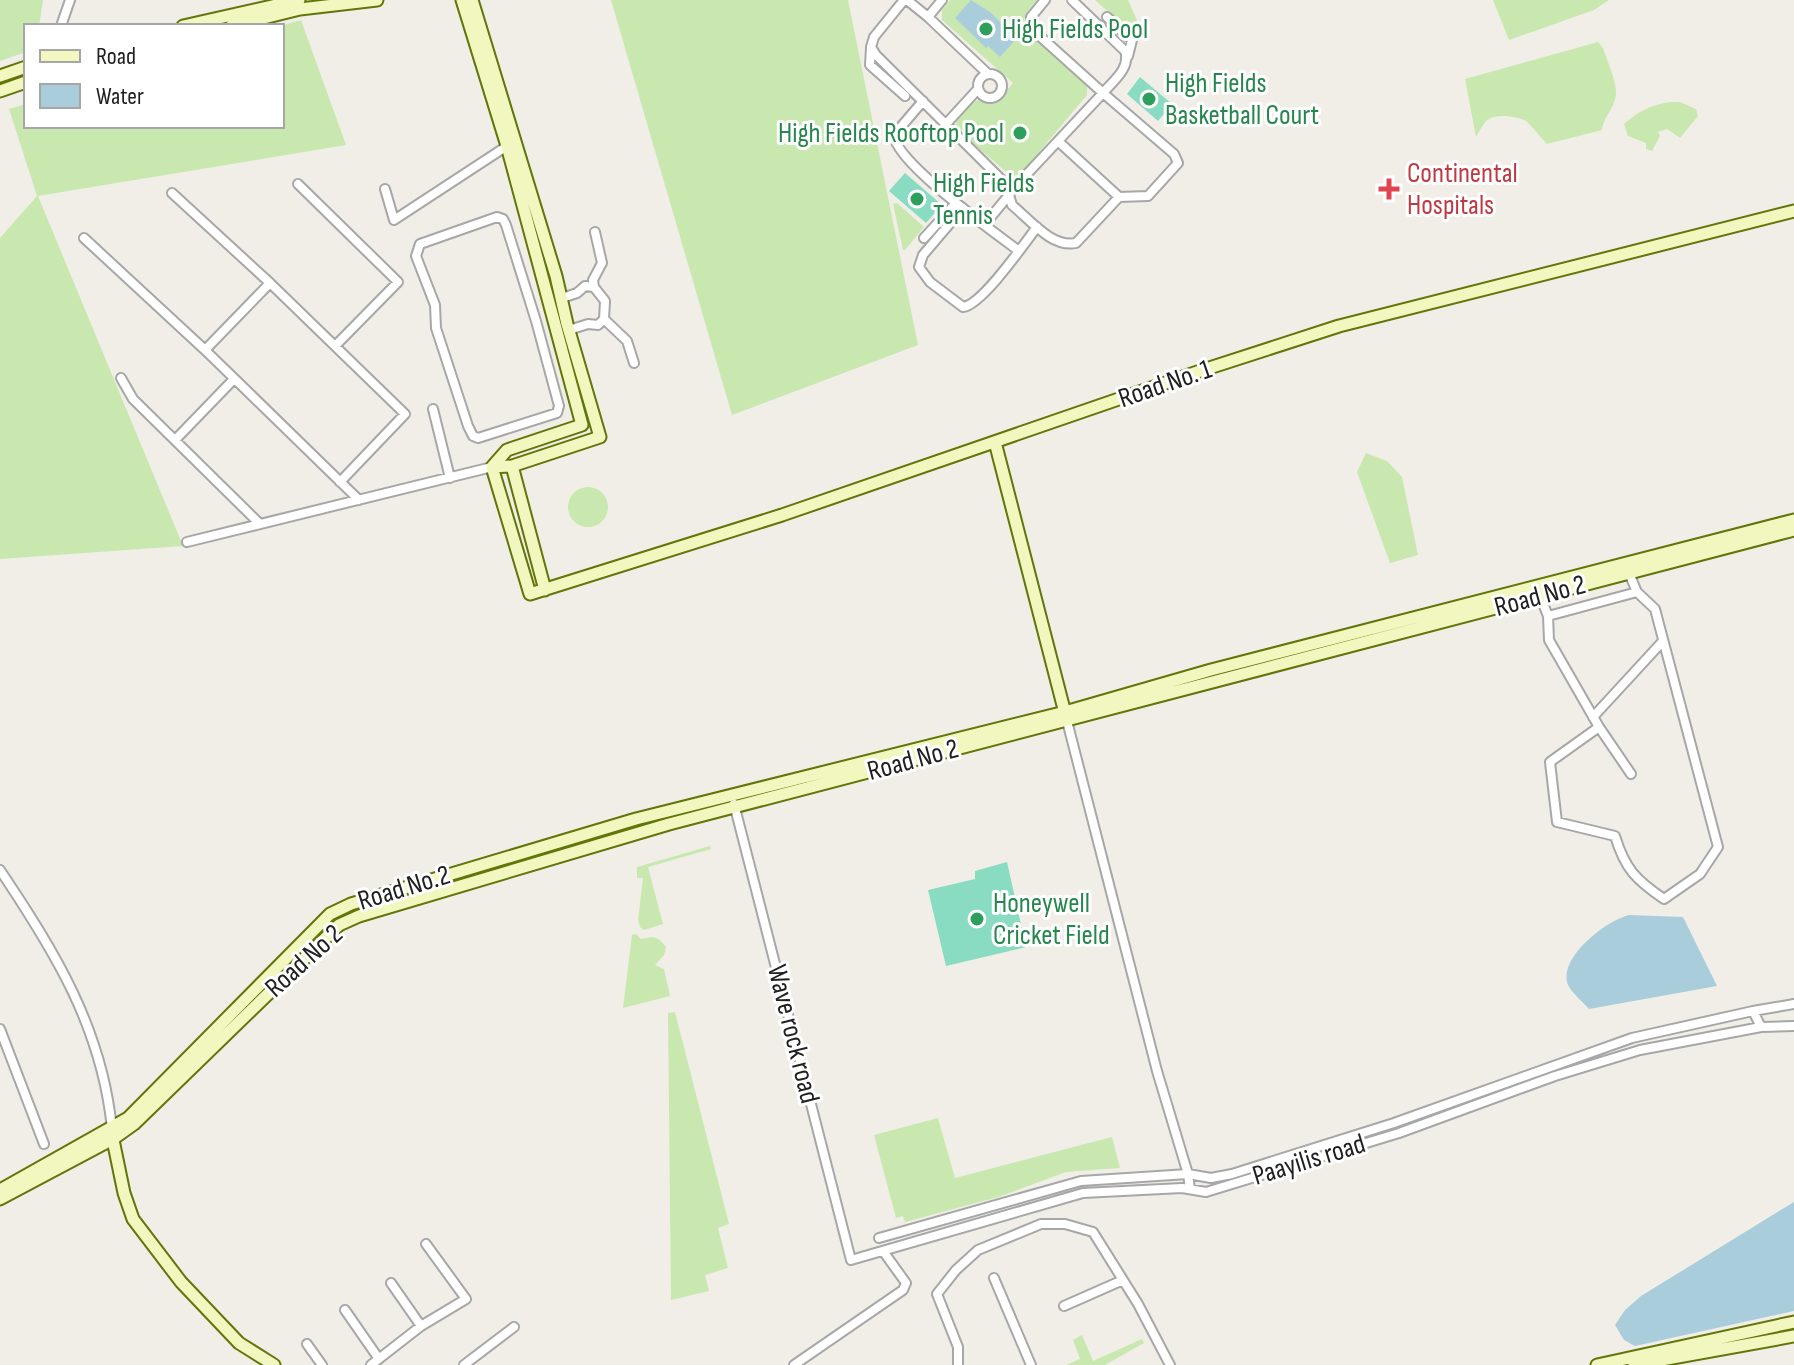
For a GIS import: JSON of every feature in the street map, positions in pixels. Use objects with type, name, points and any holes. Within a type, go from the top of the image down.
[{"type":"street","points":[[62,24],[70,0]]},
{"type":"street","points":[[192,24],[299,0]]},
{"type":"street","points":[[239,24],[300,9],[377,0]]},
{"type":"street","points":[[187,542],[492,467],[512,466],[600,437],[462,0]]},
{"type":"street","points":[[472,0],[562,298],[564,327],[559,340],[582,425],[507,450],[492,467]]},
{"type":"street","points":[[905,96],[870,65],[874,37],[906,0],[988,74],[1000,80],[1000,92],[995,97],[987,98],[978,89]]},
{"type":"street","points":[[928,17],[942,0]]},
{"type":"street","points":[[1045,0],[1031,17],[1033,30],[1178,158],[1178,163],[1148,196],[1119,197],[1059,142]]},
{"type":"street","points":[[1072,0],[1128,57]]},
{"type":"street","points":[[985,224],[1010,192],[1126,67],[1132,40],[1107,17]]},
{"type":"street","points":[[871,47],[1010,192],[1012,205],[1061,243],[1076,243],[1119,197]]},
{"type":"street","points":[[0,76],[24,68]]},
{"type":"street","points":[[946,124],[978,89],[981,78],[988,74]]},
{"type":"street","points":[[0,91],[24,83]]},
{"type":"street","points":[[923,101],[894,135],[898,149],[959,205],[1019,251]]},
{"type":"street","points":[[385,189],[394,220],[507,146]]},
{"type":"street","points":[[298,184],[398,282],[335,346]]},
{"type":"street","points":[[172,193],[405,414],[340,482]]},
{"type":"street","points":[[924,238],[959,205]]},
{"type":"street","points":[[959,205],[923,255],[919,267],[930,282],[963,307],[971,306],[1037,227]]},
{"type":"street","name":"Road No. 1","points":[[492,467],[530,594],[782,515],[1339,326],[1794,211]]},
{"type":"street","points":[[497,217],[503,219],[539,331],[559,406],[557,413],[478,438],[473,436],[436,328],[435,305],[416,249],[420,244],[497,217]]},
{"type":"street","points":[[539,331],[598,325],[604,319],[605,301],[594,287],[593,280],[602,263],[595,232]]},
{"type":"street","points":[[84,238],[359,500]]},
{"type":"street","points":[[205,350],[270,283]]},
{"type":"street","points":[[562,298],[577,293],[585,286],[594,287]]},
{"type":"street","points":[[604,319],[627,341],[634,363]]},
{"type":"street","points":[[543,346],[559,340]]},
{"type":"street","points":[[121,378],[133,399],[260,524]]},
{"type":"street","points":[[175,440],[234,379]]},
{"type":"street","points":[[433,409],[450,478]]},
{"type":"street","points":[[995,442],[1190,1189]]},
{"type":"street","points":[[512,466],[545,590]]},
{"type":"street","name":"Road No 2","points":[[1066,717],[1211,670],[1794,520]]},
{"type":"street","name":"Road No 2","points":[[112,1134],[134,1124],[339,925],[359,916],[733,802],[1794,530]]},
{"type":"street","points":[[1599,727],[1550,762],[1557,822],[1615,836],[1622,859],[1638,882],[1664,899],[1700,874],[1718,847],[1655,609],[1637,592],[1629,573]]},
{"type":"street","points":[[1548,616],[1637,592]]},
{"type":"street","points":[[1540,596],[1548,616],[1549,640],[1599,727],[1631,774]]},
{"type":"street","points":[[1593,717],[1663,641]]},
{"type":"street","name":"Road No 2","points":[[636,819],[733,802]]},
{"type":"street","name":"Wave rock road","points":[[733,802],[851,1260]]},
{"type":"street","name":"Road No.2","points":[[112,1134],[330,914],[351,904],[636,819]]},
{"type":"street","points":[[0,870],[45,937],[87,1021],[103,1067],[112,1134],[124,1193],[133,1219],[181,1282],[239,1343],[274,1365]]},
{"type":"street","name":"Paayilis road","points":[[879,1238],[1081,1181],[1188,1174],[1211,1178],[1232,1174],[1394,1123],[1632,1038],[1794,1004]]},
{"type":"street","points":[[1753,1011],[1761,1027]]},
{"type":"street","name":"Paayilis road","points":[[851,1260],[1083,1193],[1190,1189],[1206,1192],[1384,1138],[1555,1076],[1640,1050],[1761,1027],[1794,1026]]},
{"type":"street","points":[[0,1029],[44,1144]]},
{"type":"street","points":[[0,1190],[112,1134]]},
{"type":"street","points":[[0,1199],[112,1134]]},
{"type":"street","points":[[1081,1181],[1083,1193]]},
{"type":"street","points":[[958,1365],[958,1347],[937,1294],[956,1270],[978,1250],[1041,1224],[1065,1224],[1093,1232],[1170,1365]]},
{"type":"street","points":[[371,1365],[421,1326],[466,1299],[426,1244]]},
{"type":"street","points":[[794,1365],[903,1290],[906,1283],[883,1251]]},
{"type":"street","points":[[994,1278],[1031,1365]]},
{"type":"street","points":[[1064,1306],[1123,1280]]},
{"type":"street","points":[[391,1283],[421,1326]]},
{"type":"street","points":[[345,1310],[379,1359]]},
{"type":"street","points":[[1597,1365],[1794,1322]]},
{"type":"street","points":[[464,1365],[514,1327]]},
{"type":"street","points":[[1634,1365],[1794,1336]]},
{"type":"street","points":[[307,1344],[322,1365]]},
{"type":"green space","points":[[0,0],[43,0],[39,24],[24,24],[24,53],[0,61]]},
{"type":"green space","points":[[611,0],[848,0],[918,345],[732,415]]},
{"type":"green space","points":[[950,0],[1037,0],[1025,18],[1027,31],[1087,84],[1087,95],[1018,177],[1011,176],[955,128],[961,115],[973,103],[981,99],[994,104],[1013,83],[942,20],[942,10]]},
{"type":"green space","points":[[1095,0],[1128,0],[1140,27],[1134,35]]},
{"type":"green space","points":[[1493,0],[1609,0],[1594,10],[1509,40]]},
{"type":"green space","points":[[301,20],[346,145],[38,196],[183,546],[0,559],[0,238],[37,196],[9,109],[24,105],[24,128],[284,128],[284,25]]},
{"type":"green space","points":[[1598,42],[1611,70],[1616,93],[1602,130],[1547,144],[1526,121],[1501,116],[1487,120],[1476,137],[1465,79]]},
{"type":"green space","name":"High Fields Basketball Court","points":[[1140,77],[1172,104],[1158,121],[1127,94]]},
{"type":"green space","points":[[1680,102],[1696,109],[1698,116],[1680,138],[1667,129],[1658,132],[1660,136],[1652,151],[1646,149],[1646,143],[1628,136],[1624,124],[1630,119],[1651,107]]},
{"type":"green space","name":"High Fields Tennis","points":[[905,173],[942,205],[926,223],[889,191]]},
{"type":"green space","points":[[897,203],[924,227],[905,250],[893,204]]},
{"type":"green space","points":[[1366,453],[1387,461],[1402,477],[1418,555],[1390,563],[1357,472]]},
{"type":"green space","points":[[588,487],[602,493],[608,507],[602,521],[588,527],[574,521],[568,507],[574,493]]},
{"type":"green space","points":[[710,846],[711,849],[648,867],[663,924],[644,930],[640,927],[638,920],[643,878],[637,878],[637,867]]},
{"type":"green space","name":"Honeywell Cricket Field","points":[[1007,862],[1026,947],[946,966],[928,890],[975,879],[975,871]]},
{"type":"green space","points":[[636,934],[641,939],[658,939],[666,947],[664,955],[655,965],[664,969],[670,996],[623,1008],[632,935]]},
{"type":"green space","points":[[675,1012],[729,1224],[718,1228],[728,1268],[705,1275],[709,1291],[671,1300],[668,1013]]},
{"type":"green space","points":[[938,1118],[955,1178],[1112,1137],[1120,1168],[1066,1172],[998,1197],[905,1222],[903,1216],[896,1218],[874,1135]]},
{"type":"green space","points":[[1082,1335],[1093,1361],[1142,1339],[1144,1343],[1105,1365],[1066,1365],[1080,1359],[1073,1340]]},
{"type":"water","name":"High Fields Pool","points":[[971,0],[990,12],[1017,38],[1000,57],[955,18]]},
{"type":"water","points":[[1629,915],[1683,917],[1717,986],[1589,1009],[1568,985],[1570,963],[1597,932]]},
{"type":"water","points":[[1794,1202],[1794,1311],[1635,1346],[1624,1340],[1615,1325],[1625,1310],[1641,1296]]},
{"type":"place","name":"High Fields Pool","points":[[986,29]]},
{"type":"place","name":"High Fields Basketball Court","points":[[1149,99]]},
{"type":"place","name":"High Fields Rooftop Pool","points":[[1020,133]]},
{"type":"place","name":"Continental Hospitals","points":[[1389,189]]},
{"type":"place","name":"High Fields Tennis","points":[[917,199]]},
{"type":"place","name":"Honeywell Cricket Field","points":[[977,919]]}]
